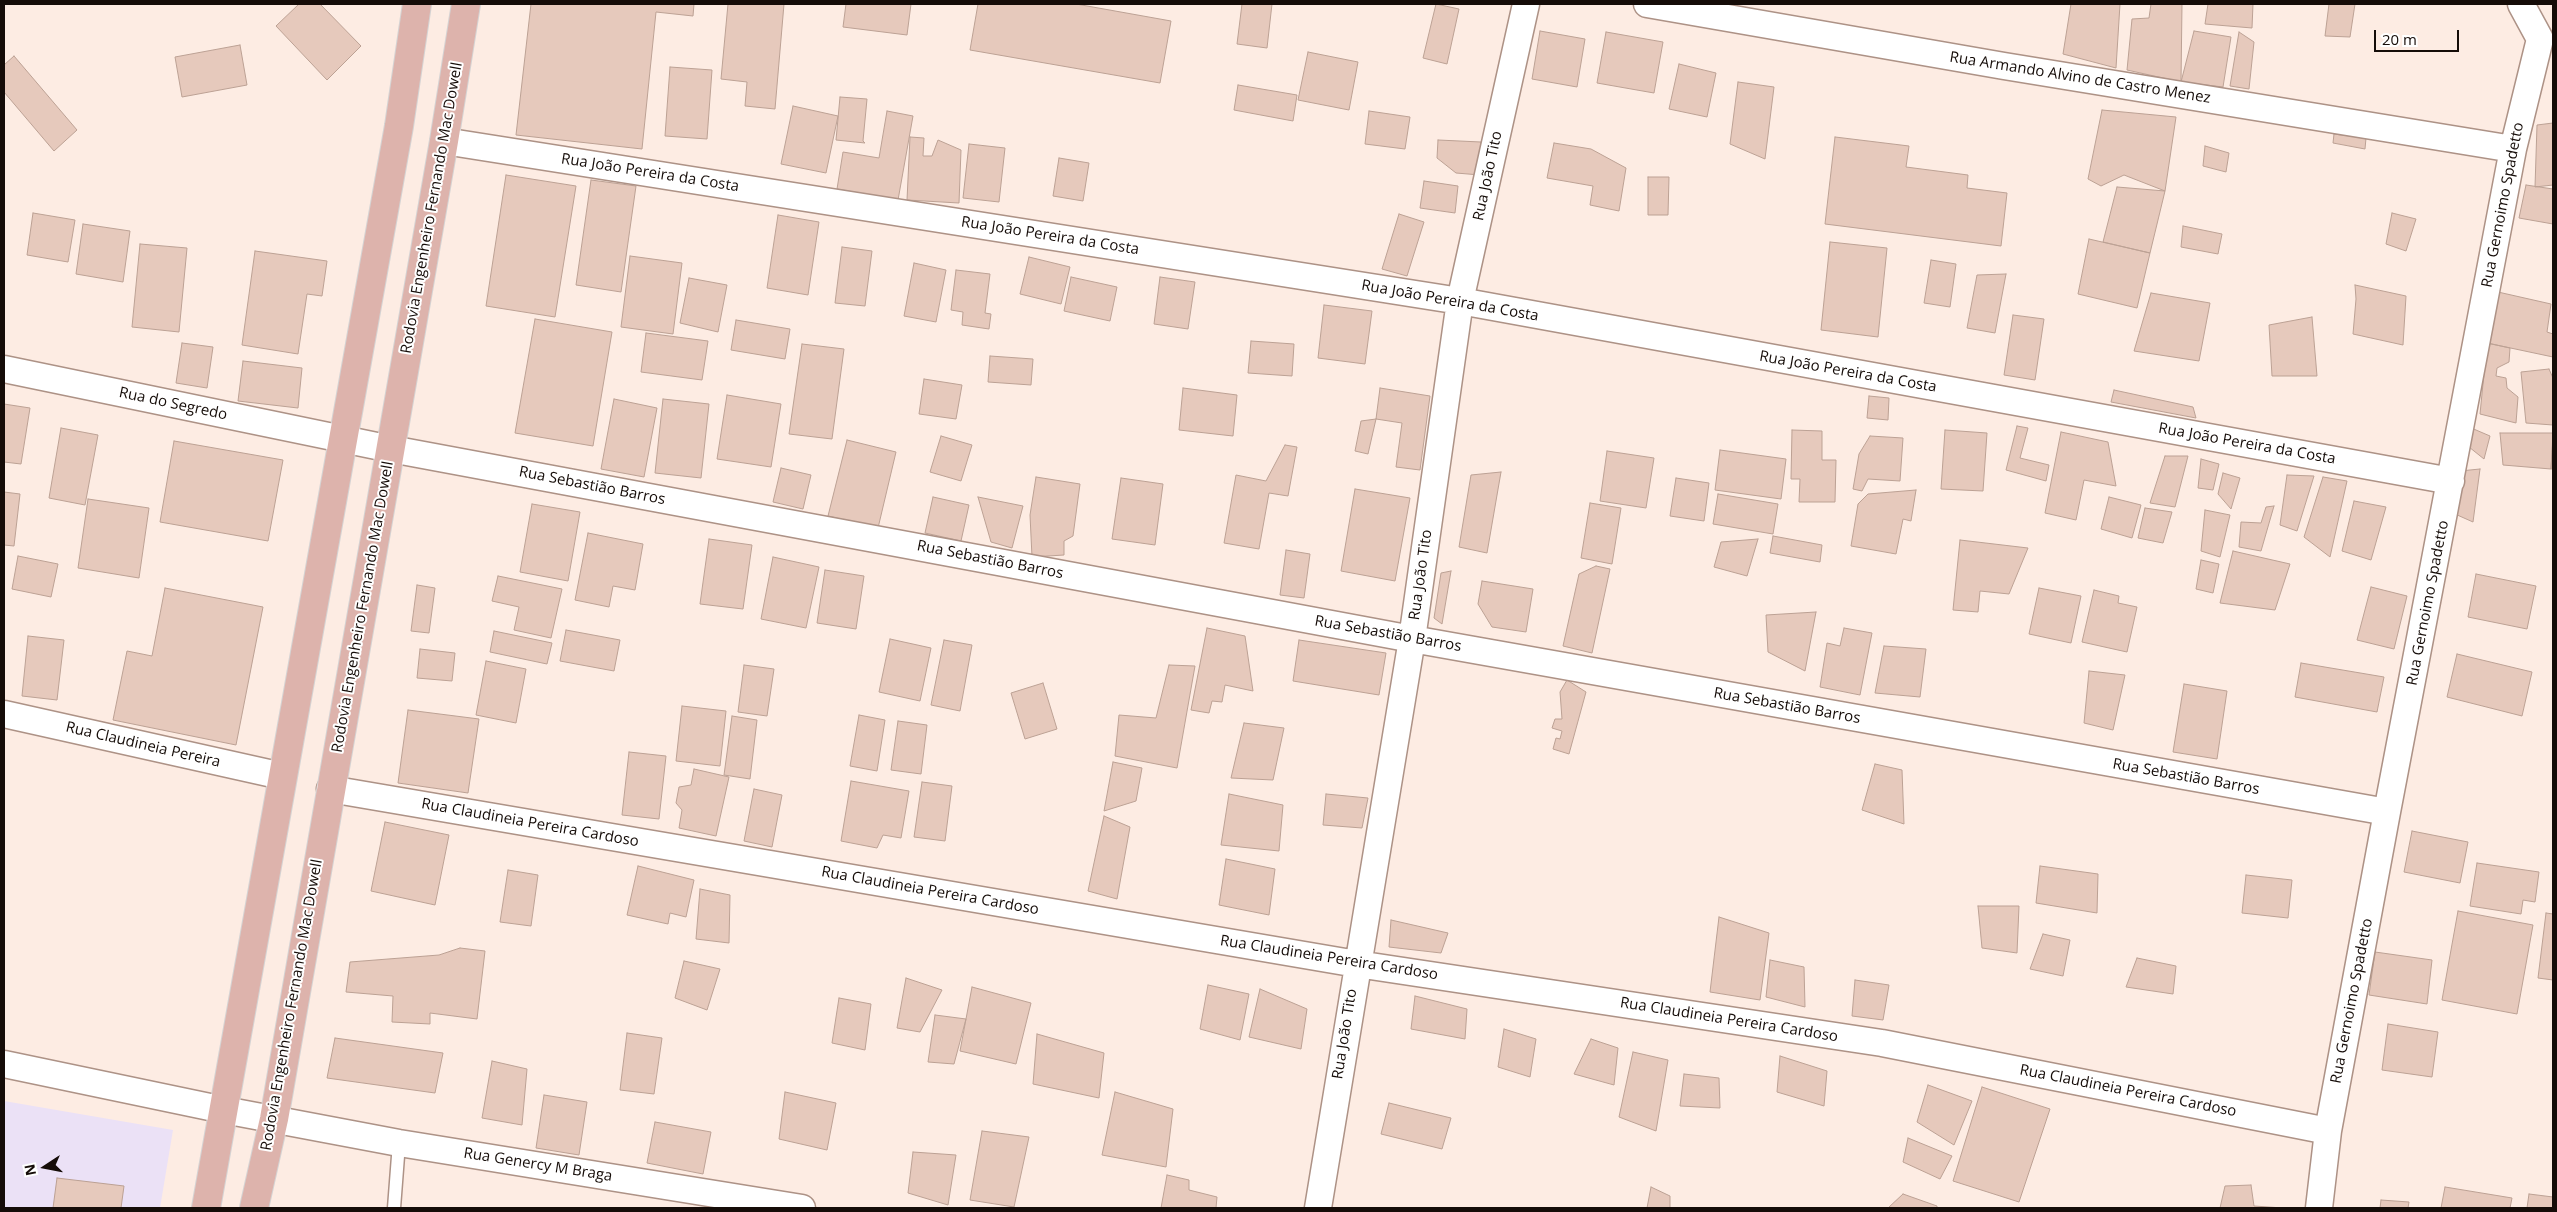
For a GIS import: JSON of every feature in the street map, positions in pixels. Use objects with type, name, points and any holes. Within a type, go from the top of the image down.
[{"type":"main road","points":[[206,1208],[343,440],[398,126],[417,4]]},
{"type":"main road","name":"Rodovia Engenheiro Fernando Mac Dowell","points":[[254,1208],[274,1119],[330,789],[391,449],[466,4]]},
{"type":"street","name":"Rua João Tito","points":[[1318,1208],[1412,639],[1460,301],[1526,4]]},
{"type":"street","name":"Rua Armando Alvino de Castro Menez","points":[[1648,4],[2004,66],[2513,149]]},
{"type":"street","points":[[2521,4],[2553,61]]},
{"type":"street","name":"Rua Gernoimo Spadetto","points":[[2319,1208],[2328,1131],[2387,812],[2452,481],[2513,149],[2540,39]]},
{"type":"street","name":"Rua João Pereira da Costa","points":[[444,141],[1460,301],[2452,481]]},
{"type":"street","name":"Rua do Segredo","points":[[4,369],[391,449]]},
{"type":"street","name":"Rua Sebastião Barros","points":[[391,449],[1412,639],[2387,812]]},
{"type":"street","name":"Rua Claudineia Pereira","points":[[4,714],[282,776]]},
{"type":"street","name":"Rua Claudineia Pereira Cardoso","points":[[330,789],[1357,964],[1882,1043],[2328,1131]]},
{"type":"street","name":"Rua Genercy M Braga","points":[[4,1064],[224,1110],[399,1142],[802,1208]]},
{"type":"lane","points":[[394,1208],[399,1142]]},
{"type":"shaded area","points":[[4,1101],[173,1130],[160,1208],[4,1208]]},
{"type":"building","points":[[299,4],[320,4],[361,46],[327,80],[276,26]]},
{"type":"building","points":[[531,4],[694,4],[693,16],[656,12],[642,149],[516,135]]},
{"type":"building","points":[[728,4],[784,4],[775,109],[745,106],[747,82],[721,79]]},
{"type":"building","points":[[846,4],[911,4],[907,35],[843,27]]},
{"type":"building","points":[[978,4],[1076,4],[1171,21],[1160,83],[970,50]]},
{"type":"building","points":[[1242,4],[1272,4],[1267,48],[1237,44]]},
{"type":"building","points":[[1436,4],[1459,9],[1447,64],[1423,58]]},
{"type":"building","points":[[2071,4],[2120,4],[2116,68],[2063,54]]},
{"type":"building","points":[[2151,4],[2182,4],[2181,82],[2127,70],[2132,19],[2149,18]]},
{"type":"building","points":[[2208,4],[2253,4],[2252,28],[2205,24]]},
{"type":"building","points":[[2329,4],[2355,4],[2350,37],[2325,36]]},
{"type":"building","points":[[1540,31],[1585,39],[1577,87],[1532,79]]},
{"type":"building","points":[[2194,31],[2231,37],[2223,87],[2181,82]]},
{"type":"building","points":[[1606,32],[1663,42],[1654,93],[1597,83]]},
{"type":"building","points":[[2239,32],[2254,42],[2249,89],[2230,86]]},
{"type":"building","points":[[240,45],[247,85],[182,97],[175,57]]},
{"type":"building","points":[[1308,52],[1358,62],[1349,110],[1298,100]]},
{"type":"building","points":[[14,56],[77,130],[54,151],[4,92],[4,65]]},
{"type":"building","points":[[1679,64],[1716,73],[1707,117],[1669,109]]},
{"type":"building","points":[[670,67],[712,70],[707,139],[665,136]]},
{"type":"building","points":[[1738,82],[1774,87],[1765,159],[1730,144]]},
{"type":"building","points":[[1238,85],[1297,95],[1293,121],[1234,110]]},
{"type":"building","points":[[840,97],[867,99],[863,141],[865,143],[836,140]]},
{"type":"building","points":[[793,106],[838,116],[826,173],[781,164]]},
{"type":"building","points":[[2102,110],[2176,117],[2165,191],[2124,175],[2101,186],[2088,179]]},
{"type":"building","points":[[887,111],[913,116],[898,200],[837,189],[843,152],[879,158]]},
{"type":"building","points":[[1369,111],[1410,117],[1405,149],[1365,144]]},
{"type":"building","points":[[2553,123],[2553,185],[2535,187],[2537,125]]},
{"type":"building","points":[[2334,134],[2366,138],[2365,149],[2333,143]]},
{"type":"building","points":[[910,137],[924,138],[923,156],[932,156],[938,140],[961,150],[959,203],[907,200]]},
{"type":"building","points":[[1835,137],[1909,146],[1906,167],[1968,175],[1967,188],[2007,193],[2001,246],[1825,224]]},
{"type":"building","points":[[1438,140],[1481,142],[1480,175],[1456,173],[1437,158]]},
{"type":"building","points":[[1554,143],[1591,149],[1626,168],[1619,211],[1590,205],[1593,186],[1547,178]]},
{"type":"building","points":[[969,144],[1005,148],[999,202],[963,198]]},
{"type":"building","points":[[2205,146],[2229,153],[2226,172],[2203,166]]},
{"type":"building","points":[[1059,158],[1089,163],[1083,201],[1053,196]]},
{"type":"building","points":[[506,175],[576,186],[555,317],[486,306]]},
{"type":"building","points":[[1648,177],[1669,177],[1668,215],[1648,215]]},
{"type":"building","points":[[591,180],[636,186],[621,292],[576,285]]},
{"type":"building","points":[[1424,181],[1458,186],[1455,213],[1420,208]]},
{"type":"building","points":[[2526,185],[2553,189],[2553,224],[2519,218]]},
{"type":"building","points":[[2117,187],[2165,191],[2150,253],[2103,242]]},
{"type":"building","points":[[33,213],[75,220],[68,262],[27,255]]},
{"type":"building","points":[[2392,213],[2416,219],[2406,251],[2386,244]]},
{"type":"building","points":[[1399,214],[1424,222],[1407,276],[1382,269]]},
{"type":"building","points":[[778,215],[819,222],[808,295],[767,288]]},
{"type":"building","points":[[83,224],[130,231],[123,282],[76,274]]},
{"type":"building","points":[[2183,226],[2222,234],[2218,254],[2181,247]]},
{"type":"building","points":[[2089,239],[2150,253],[2137,308],[2078,294]]},
{"type":"building","points":[[1830,242],[1887,248],[1878,337],[1821,330]]},
{"type":"building","points":[[140,244],[187,248],[179,332],[132,327]]},
{"type":"building","points":[[842,247],[872,251],[865,306],[835,303]]},
{"type":"building","points":[[255,251],[327,261],[322,296],[307,294],[298,354],[242,345]]},
{"type":"building","points":[[630,256],[682,263],[673,334],[621,327]]},
{"type":"building","points":[[1029,257],[1070,267],[1061,304],[1020,294]]},
{"type":"building","points":[[1931,260],[1956,264],[1950,307],[1924,303]]},
{"type":"building","points":[[914,263],[946,270],[936,322],[904,316]]},
{"type":"building","points":[[956,270],[990,274],[985,313],[991,314],[989,329],[962,325],[963,312],[951,310]]},
{"type":"building","points":[[2006,274],[1995,333],[1967,328],[1977,275]]},
{"type":"building","points":[[1071,277],[1117,287],[1110,321],[1064,311]]},
{"type":"building","points":[[1160,277],[1195,282],[1188,329],[1154,324]]},
{"type":"building","points":[[689,278],[727,285],[718,332],[680,323]]},
{"type":"building","points":[[2355,285],[2406,296],[2403,345],[2353,334],[2356,299]]},
{"type":"building","points":[[2498,292],[2551,304],[2547,332],[2553,334],[2553,357],[2487,343]]},
{"type":"building","points":[[2151,293],[2210,303],[2199,361],[2134,351]]},
{"type":"building","points":[[1324,305],[1372,311],[1365,364],[1318,358]]},
{"type":"building","points":[[2013,315],[2044,319],[2035,380],[2004,375]]},
{"type":"building","points":[[2312,317],[2317,376],[2272,376],[2269,325]]},
{"type":"building","points":[[535,319],[612,332],[593,446],[515,433]]},
{"type":"building","points":[[736,320],[790,329],[785,359],[731,350]]},
{"type":"building","points":[[646,333],[708,341],[702,380],[641,372]]},
{"type":"building","points":[[1251,341],[1294,344],[1292,376],[1248,373]]},
{"type":"building","points":[[182,343],[213,347],[207,388],[176,383]]},
{"type":"building","points":[[2487,343],[2510,348],[2509,362],[2497,368],[2496,376],[2506,378],[2507,388],[2518,397],[2516,423],[2480,414]]},
{"type":"building","points":[[802,344],[844,349],[832,439],[789,434]]},
{"type":"building","points":[[990,356],[1033,359],[1031,385],[988,382]]},
{"type":"building","points":[[243,361],[302,368],[298,408],[238,401]]},
{"type":"building","points":[[2549,369],[2553,378],[2553,425],[2526,423],[2521,372]]},
{"type":"building","points":[[924,379],[962,385],[956,419],[919,414]]},
{"type":"building","points":[[1183,388],[1237,395],[1233,436],[1179,430]]},
{"type":"building","points":[[1380,388],[1430,396],[1420,470],[1396,467],[1402,423],[1376,419]]},
{"type":"building","points":[[2114,390],[2193,407],[2196,418],[2111,402]]},
{"type":"building","points":[[727,395],[781,404],[771,467],[717,459]]},
{"type":"building","points":[[1869,396],[1889,398],[1888,420],[1867,418]]},
{"type":"building","points":[[614,399],[657,408],[644,477],[601,469]]},
{"type":"building","points":[[663,399],[709,404],[701,478],[655,473]]},
{"type":"building","points":[[4,404],[30,408],[21,464],[4,462]]},
{"type":"building","points":[[1376,419],[1368,454],[1355,451],[1361,421]]},
{"type":"building","points":[[2017,426],[2028,428],[2020,458],[2049,465],[2046,481],[2006,470]]},
{"type":"building","points":[[2469,427],[2490,436],[2484,459],[2469,447]]},
{"type":"building","points":[[61,428],[98,435],[85,505],[49,498]]},
{"type":"building","points":[[1792,430],[1822,431],[1822,460],[1836,460],[1835,502],[1799,502],[1800,479],[1791,479]]},
{"type":"building","points":[[1945,430],[1987,433],[1983,491],[1941,489]]},
{"type":"building","points":[[2061,432],[2108,442],[2116,486],[2084,480],[2076,520],[2045,513]]},
{"type":"building","points":[[2500,433],[2553,433],[2551,469],[2503,465]]},
{"type":"building","points":[[941,436],[972,445],[961,481],[930,472]]},
{"type":"building","points":[[1870,436],[1903,438],[1900,481],[1868,479],[1862,491],[1853,489],[1859,454]]},
{"type":"building","points":[[2553,439],[2553,469],[2551,469]]},
{"type":"building","points":[[847,440],[896,452],[878,528],[828,516]]},
{"type":"building","points":[[174,441],[283,460],[268,541],[160,522]]},
{"type":"building","points":[[1285,445],[1297,447],[1288,496],[1269,493],[1259,549],[1224,543],[1236,475],[1266,481]]},
{"type":"building","points":[[1720,450],[1786,459],[1781,499],[1715,490]]},
{"type":"building","points":[[1607,451],[1654,458],[1646,508],[1600,501]]},
{"type":"building","points":[[2165,456],[2188,456],[2175,507],[2150,503]]},
{"type":"building","points":[[2201,459],[2219,464],[2213,490],[2198,488]]},
{"type":"building","points":[[781,468],[811,475],[803,509],[773,502]]},
{"type":"building","points":[[2480,469],[2473,522],[2446,510],[2460,471]]},
{"type":"building","points":[[1501,472],[1487,553],[1459,547],[1471,475]]},
{"type":"building","points":[[2223,473],[2240,478],[2231,509],[2218,494]]},
{"type":"building","points":[[2287,475],[2314,476],[2297,531],[2280,525]]},
{"type":"building","points":[[1036,477],[1080,484],[1073,536],[1064,541],[1064,555],[1032,557],[1030,515]]},
{"type":"building","points":[[2323,477],[2347,481],[2330,557],[2304,537]]},
{"type":"building","points":[[1121,478],[1163,484],[1155,545],[1112,539]]},
{"type":"building","points":[[1676,478],[1709,483],[1704,521],[1670,516]]},
{"type":"building","points":[[1355,489],[1410,498],[1395,581],[1341,571]]},
{"type":"building","points":[[1916,490],[1911,521],[1903,519],[1896,554],[1851,546],[1858,504],[1868,494]]},
{"type":"building","points":[[4,492],[20,494],[14,546],[4,545]]},
{"type":"building","points":[[1718,494],[1778,504],[1773,534],[1713,524]]},
{"type":"building","points":[[933,497],[969,505],[961,541],[925,533]]},
{"type":"building","points":[[978,497],[1023,506],[1012,548],[991,542]]},
{"type":"building","points":[[2109,497],[2141,505],[2132,538],[2101,529]]},
{"type":"building","points":[[88,499],[149,508],[139,578],[78,568]]},
{"type":"building","points":[[2354,501],[2386,507],[2371,560],[2342,551]]},
{"type":"building","points":[[1590,503],[1621,508],[1612,564],[1581,558]]},
{"type":"building","points":[[532,504],[580,512],[568,581],[520,572]]},
{"type":"building","points":[[2274,506],[2261,551],[2239,547],[2241,522],[2261,523],[2266,507]]},
{"type":"building","points":[[2145,508],[2172,512],[2163,543],[2138,538]]},
{"type":"building","points":[[2205,510],[2230,515],[2220,557],[2201,551]]},
{"type":"building","points":[[588,533],[643,544],[635,590],[613,586],[609,607],[575,600]]},
{"type":"building","points":[[1773,536],[1822,545],[1820,562],[1770,553]]},
{"type":"building","points":[[709,539],[752,545],[743,609],[700,604]]},
{"type":"building","points":[[1758,539],[1747,576],[1714,567],[1721,542]]},
{"type":"building","points":[[1960,540],[2028,548],[2009,594],[1980,591],[1978,612],[1953,610]]},
{"type":"building","points":[[1286,550],[1310,554],[1304,598],[1280,595]]},
{"type":"building","points":[[2233,551],[2290,564],[2275,610],[2220,603]]},
{"type":"building","points":[[18,556],[58,564],[51,597],[12,589]]},
{"type":"building","points":[[773,557],[819,567],[806,628],[761,619]]},
{"type":"building","points":[[2201,560],[2219,564],[2213,593],[2196,589]]},
{"type":"building","points":[[1596,566],[1610,569],[1592,653],[1563,646],[1579,574]]},
{"type":"building","points":[[825,570],[864,576],[856,629],[817,623]]},
{"type":"building","points":[[1451,571],[1442,624],[1434,618],[1441,573]]},
{"type":"building","points":[[2476,574],[2536,586],[2527,629],[2468,617]]},
{"type":"building","points":[[498,576],[562,589],[551,638],[514,630],[519,607],[492,601]]},
{"type":"building","points":[[1482,581],[1533,589],[1526,632],[1492,627],[1478,604]]},
{"type":"building","points":[[417,585],[435,588],[429,633],[411,631]]},
{"type":"building","points":[[2371,587],[2407,596],[2394,649],[2357,640]]},
{"type":"building","points":[[165,588],[263,607],[236,745],[113,720],[127,651],[152,656]]},
{"type":"building","points":[[2039,588],[2081,596],[2071,643],[2029,634]]},
{"type":"building","points":[[2094,590],[2119,596],[2118,603],[2137,607],[2127,652],[2082,642]]},
{"type":"building","points":[[1816,612],[1805,671],[1768,652],[1766,615]]},
{"type":"building","points":[[1207,628],[1245,636],[1253,691],[1225,685],[1222,702],[1212,701],[1209,713],[1191,710]]},
{"type":"building","points":[[1844,628],[1872,633],[1860,695],[1820,687],[1827,643],[1840,646]]},
{"type":"building","points":[[566,630],[620,640],[614,671],[560,661]]},
{"type":"building","points":[[494,631],[552,643],[547,664],[490,652]]},
{"type":"building","points":[[28,636],[64,640],[57,700],[22,696]]},
{"type":"building","points":[[890,639],[931,648],[920,701],[879,692]]},
{"type":"building","points":[[944,640],[972,645],[960,711],[931,705]]},
{"type":"building","points":[[1299,640],[1386,653],[1379,695],[1293,681]]},
{"type":"building","points":[[1884,646],[1926,649],[1920,697],[1875,693]]},
{"type":"building","points":[[420,649],[455,653],[452,681],[417,678]]},
{"type":"building","points":[[2457,654],[2532,672],[2522,716],[2447,697]]},
{"type":"building","points":[[486,661],[526,669],[516,723],[476,715]]},
{"type":"building","points":[[2301,663],[2384,677],[2377,712],[2295,697]]},
{"type":"building","points":[[744,665],[774,669],[767,716],[738,712]]},
{"type":"building","points":[[1169,665],[1195,666],[1177,768],[1115,756],[1119,715],[1156,718]]},
{"type":"building","points":[[2089,671],[2125,675],[2113,730],[2084,723]]},
{"type":"building","points":[[1567,680],[1586,692],[1569,754],[1553,749],[1556,738],[1560,739],[1562,731],[1552,728],[1555,719],[1562,719],[1560,692]]},
{"type":"building","points":[[1043,683],[1057,729],[1025,739],[1011,693]]},
{"type":"building","points":[[2184,684],[2227,691],[2217,759],[2173,752]]},
{"type":"building","points":[[682,706],[726,711],[720,766],[676,761]]},
{"type":"building","points":[[408,710],[479,719],[468,793],[398,783]]},
{"type":"building","points":[[859,715],[885,720],[877,771],[850,766]]},
{"type":"building","points":[[732,716],[757,720],[750,779],[724,775]]},
{"type":"building","points":[[898,721],[927,725],[921,774],[891,770]]},
{"type":"building","points":[[1244,723],[1284,728],[1273,780],[1231,778]]},
{"type":"building","points":[[629,752],[666,756],[659,819],[622,815]]},
{"type":"building","points":[[1113,762],[1142,768],[1136,801],[1104,811]]},
{"type":"building","points":[[1875,764],[1902,770],[1904,824],[1862,810]]},
{"type":"building","points":[[694,769],[729,777],[716,836],[679,828],[682,810],[676,803],[679,787],[691,785]]},
{"type":"building","points":[[851,781],[909,791],[901,838],[883,835],[877,848],[841,841]]},
{"type":"building","points":[[922,782],[952,786],[945,841],[914,837]]},
{"type":"building","points":[[754,789],[782,795],[772,847],[744,841]]},
{"type":"building","points":[[1229,794],[1283,805],[1279,851],[1221,845]]},
{"type":"building","points":[[1326,794],[1368,798],[1362,828],[1323,825]]},
{"type":"building","points":[[1104,816],[1130,827],[1117,899],[1088,891]]},
{"type":"building","points":[[385,822],[449,835],[435,905],[371,891]]},
{"type":"building","points":[[2412,831],[2468,842],[2460,883],[2404,872]]},
{"type":"building","points":[[1226,859],[1275,869],[1269,915],[1219,905]]},
{"type":"building","points":[[2477,863],[2539,872],[2535,902],[2523,900],[2521,914],[2470,906]]},
{"type":"building","points":[[638,866],[694,880],[686,917],[670,913],[668,924],[627,915]]},
{"type":"building","points":[[2040,866],[2098,874],[2097,913],[2036,903]]},
{"type":"building","points":[[508,870],[538,875],[531,926],[500,922]]},
{"type":"building","points":[[2246,875],[2292,880],[2288,918],[2242,913]]},
{"type":"building","points":[[700,889],[730,895],[729,943],[696,939]]},
{"type":"building","points":[[1978,906],[2019,906],[2017,953],[1982,948]]},
{"type":"building","points":[[2458,911],[2533,925],[2517,1014],[2442,1000]]},
{"type":"building","points":[[2546,913],[2553,914],[2553,980],[2538,978]]},
{"type":"building","points":[[1719,917],[1769,933],[1760,1000],[1710,992]]},
{"type":"building","points":[[1391,920],[1448,933],[1441,953],[1389,947]]},
{"type":"building","points":[[2043,934],[2070,940],[2063,976],[2030,969]]},
{"type":"building","points":[[460,948],[485,951],[477,1019],[430,1013],[430,1024],[392,1022],[393,996],[346,992],[350,962],[439,955]]},
{"type":"building","points":[[2375,952],[2432,960],[2427,1004],[2369,995]]},
{"type":"building","points":[[2137,958],[2176,966],[2173,994],[2126,987]]},
{"type":"building","points":[[1770,960],[1804,967],[1805,1007],[1766,997]]},
{"type":"building","points":[[684,961],[720,969],[707,1010],[675,998]]},
{"type":"building","points":[[906,978],[942,990],[920,1032],[897,1028]]},
{"type":"building","points":[[1855,980],[1889,985],[1883,1020],[1852,1016]]},
{"type":"building","points":[[1208,985],[1249,994],[1240,1040],[1200,1029]]},
{"type":"building","points":[[972,987],[1031,1003],[1016,1064],[960,1051]]},
{"type":"building","points":[[1260,989],[1307,1009],[1301,1049],[1249,1037]]},
{"type":"building","points":[[1415,996],[1467,1009],[1465,1039],[1411,1029]]},
{"type":"building","points":[[839,998],[871,1004],[865,1050],[832,1043]]},
{"type":"building","points":[[935,1015],[966,1019],[954,1064],[928,1062]]},
{"type":"building","points":[[2388,1024],[2438,1032],[2432,1077],[2382,1070]]},
{"type":"building","points":[[1504,1029],[1536,1039],[1530,1077],[1498,1067]]},
{"type":"building","points":[[627,1033],[662,1038],[654,1094],[620,1090]]},
{"type":"building","points":[[1037,1034],[1104,1053],[1099,1098],[1033,1084]]},
{"type":"building","points":[[335,1038],[443,1053],[435,1093],[327,1078]]},
{"type":"building","points":[[1591,1039],[1618,1048],[1614,1085],[1574,1074]]},
{"type":"building","points":[[1633,1052],[1668,1060],[1656,1131],[1619,1117]]},
{"type":"building","points":[[1780,1056],[1827,1071],[1824,1106],[1777,1092]]},
{"type":"building","points":[[492,1061],[527,1069],[522,1125],[482,1118]]},
{"type":"building","points":[[1684,1074],[1719,1078],[1720,1108],[1680,1106]]},
{"type":"building","points":[[1928,1085],[1972,1101],[1954,1145],[1917,1122]]},
{"type":"building","points":[[1982,1087],[2050,1109],[2019,1202],[1953,1181]]},
{"type":"building","points":[[785,1092],[836,1103],[827,1150],[779,1139]]},
{"type":"building","points":[[1115,1092],[1173,1109],[1166,1167],[1102,1155]]},
{"type":"building","points":[[544,1095],[587,1102],[579,1155],[536,1148]]},
{"type":"building","points":[[1389,1103],[1451,1118],[1442,1149],[1381,1134]]},
{"type":"building","points":[[655,1122],[711,1132],[703,1174],[647,1163]]},
{"type":"building","points":[[982,1131],[1029,1137],[1014,1207],[970,1200]]},
{"type":"building","points":[[1908,1138],[1952,1156],[1940,1179],[1903,1162]]},
{"type":"building","points":[[913,1152],[956,1155],[948,1205],[908,1193]]},
{"type":"building","points":[[1167,1175],[1189,1180],[1189,1190],[1217,1197],[1216,1208],[1161,1208]]},
{"type":"building","points":[[57,1178],[124,1186],[121,1208],[53,1208]]},
{"type":"building","points":[[2251,1185],[2254,1206],[2283,1208],[2220,1208],[2225,1186]]},
{"type":"building","points":[[1651,1187],[1670,1196],[1670,1208],[1647,1208]]},
{"type":"building","points":[[2445,1187],[2512,1198],[2510,1208],[2441,1208]]},
{"type":"building","points":[[1903,1194],[1937,1206],[1937,1208],[1888,1208]]},
{"type":"building","points":[[2529,1194],[2553,1197],[2553,1208],[2527,1208]]},
{"type":"building","points":[[2381,1200],[2409,1202],[2408,1208],[2380,1208]]}]
